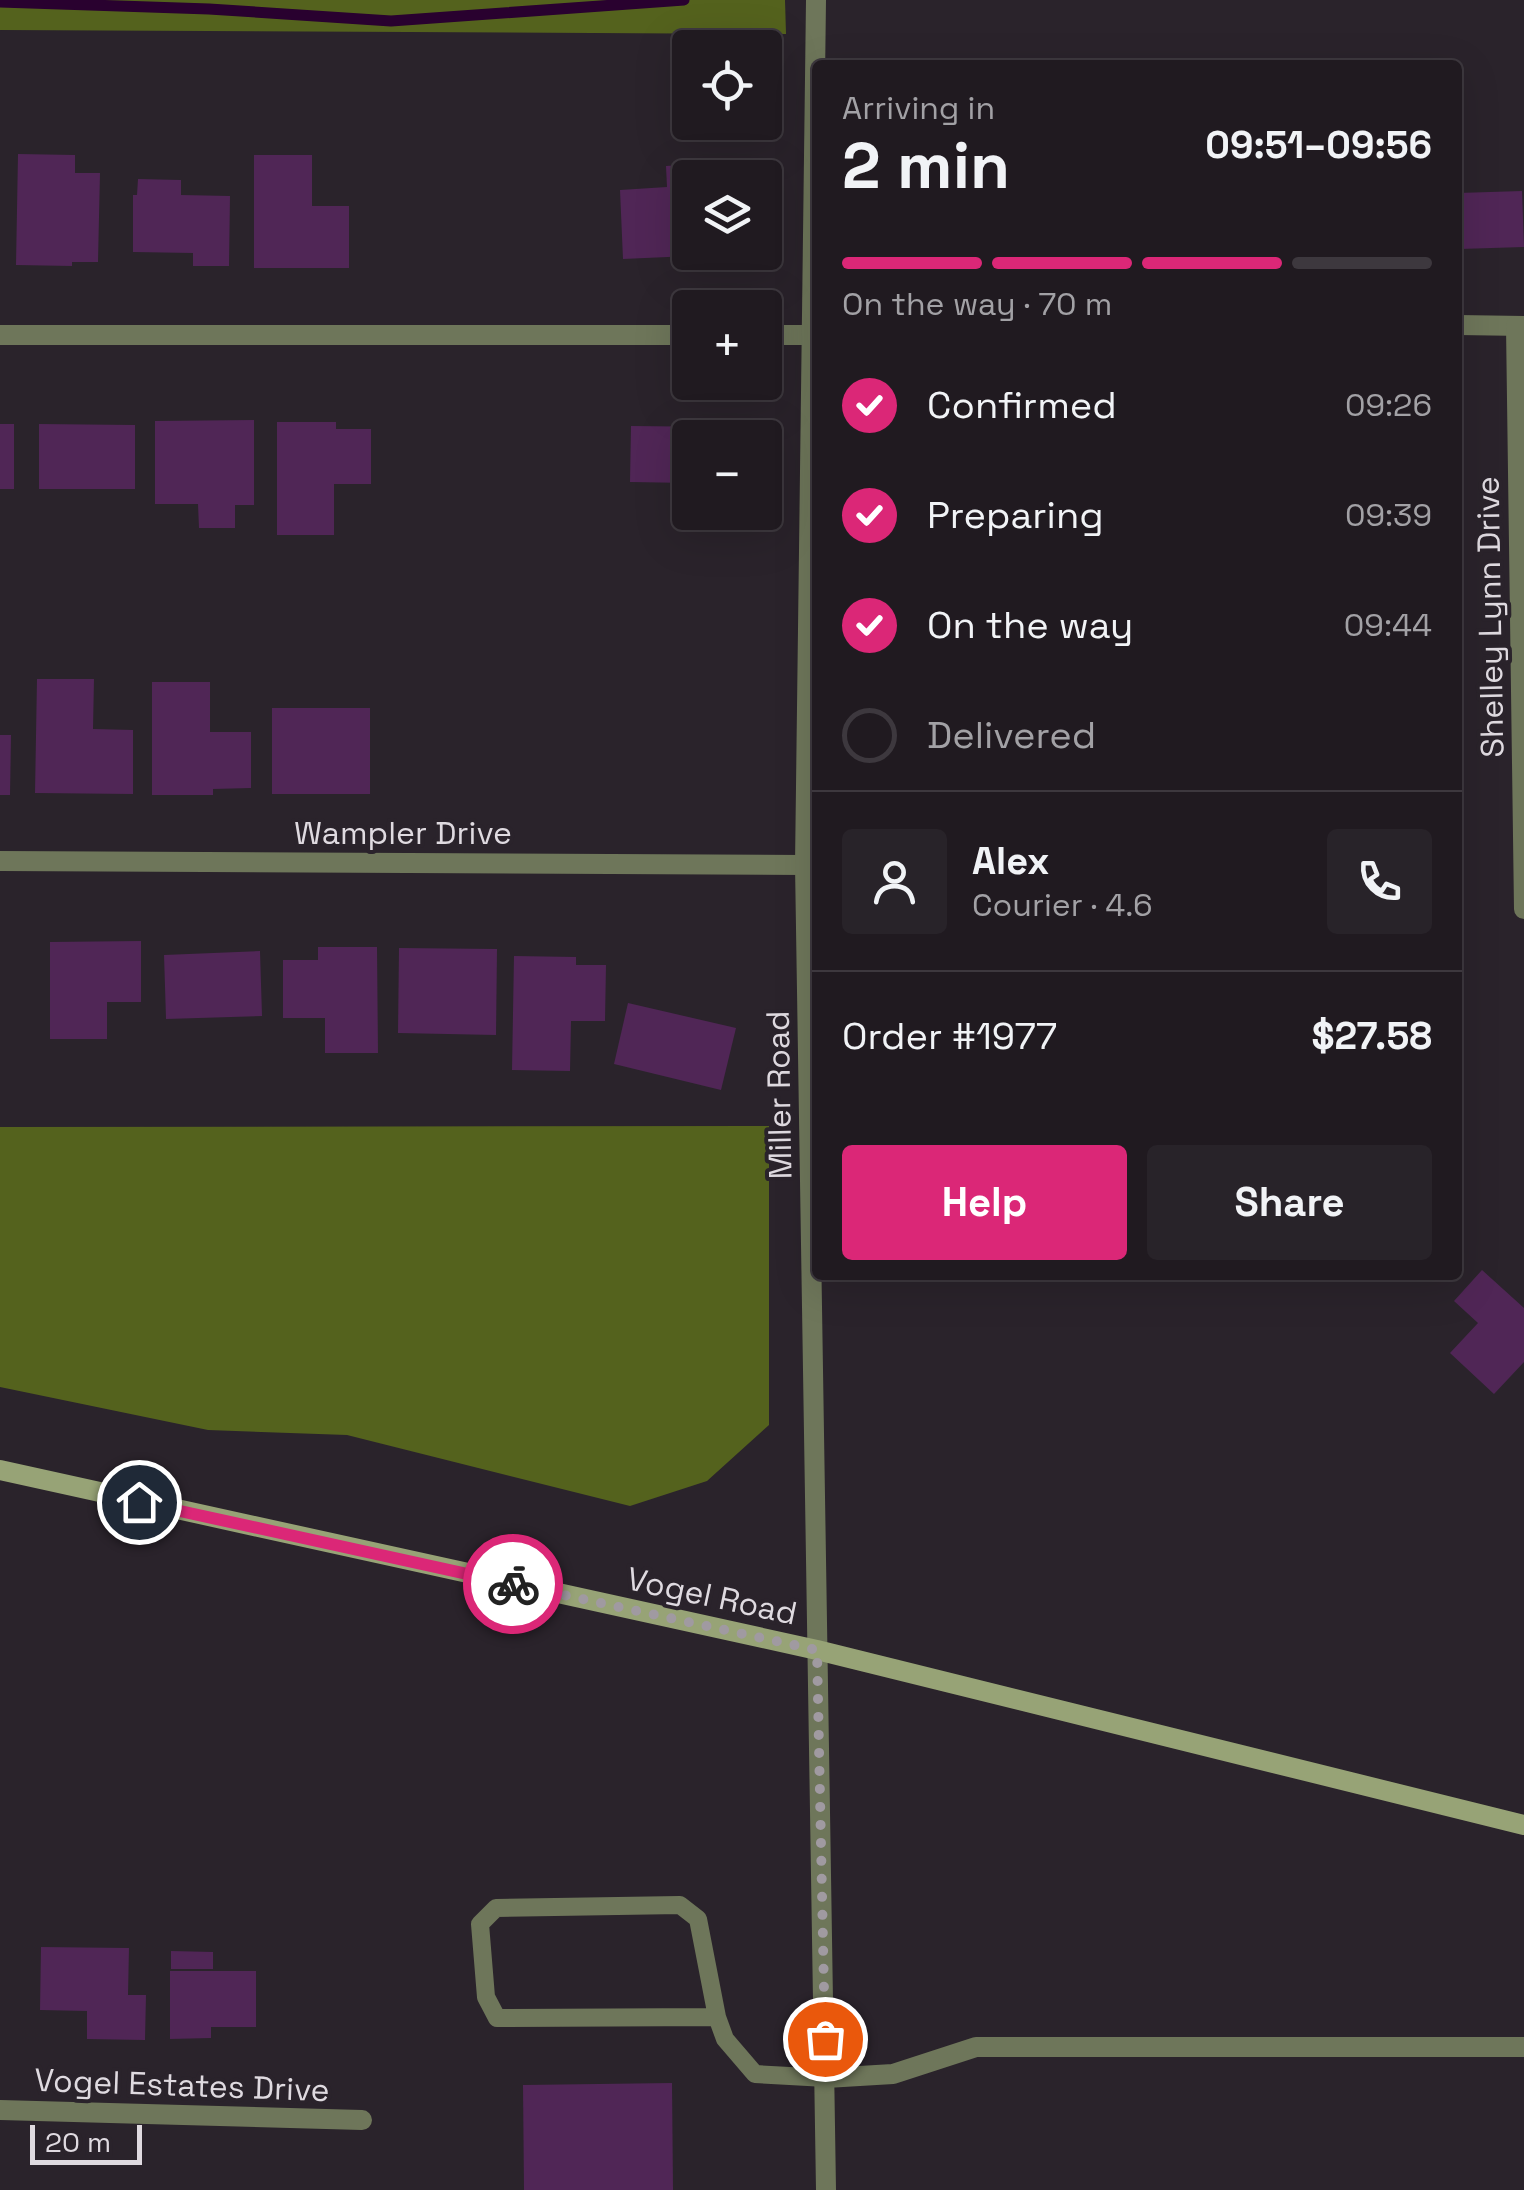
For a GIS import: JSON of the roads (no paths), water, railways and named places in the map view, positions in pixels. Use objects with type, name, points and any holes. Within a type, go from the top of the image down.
[{"type":"main road","name":"Vogel Road","points":[[0,1470],[817,1650],[1524,1825]]},
{"type":"street","name":"Miller Road","points":[[816,0],[816,60]]},
{"type":"street","points":[[1462,324],[1520,326]]},
{"type":"street","name":"Shelley Lynn Drive","points":[[1520,326],[1524,909]]},
{"type":"street","points":[[0,334],[672,335]]},
{"type":"street","points":[[782,335],[812,336]]},
{"type":"street","name":"Miller Road","points":[[812,336],[805,865],[812,934]]},
{"type":"street","name":"Wampler Drive","points":[[0,861],[805,865]]},
{"type":"street","name":"Miller Road","points":[[814,1280],[826,2190]]},
{"type":"street","points":[[826,2078],[893,2074],[976,2047],[1524,2047]]},
{"type":"street","name":"Vogel Estates Drive","points":[[0,2110],[362,2120]]},
{"type":"lane","points":[[717,2016],[497,2018],[486,1997],[480,1924],[496,1908],[680,1906],[698,1919],[725,2040],[755,2074],[826,2078]]},
{"type":"waterway","points":[[0,2],[209,9],[391,21],[684,0]]}]
